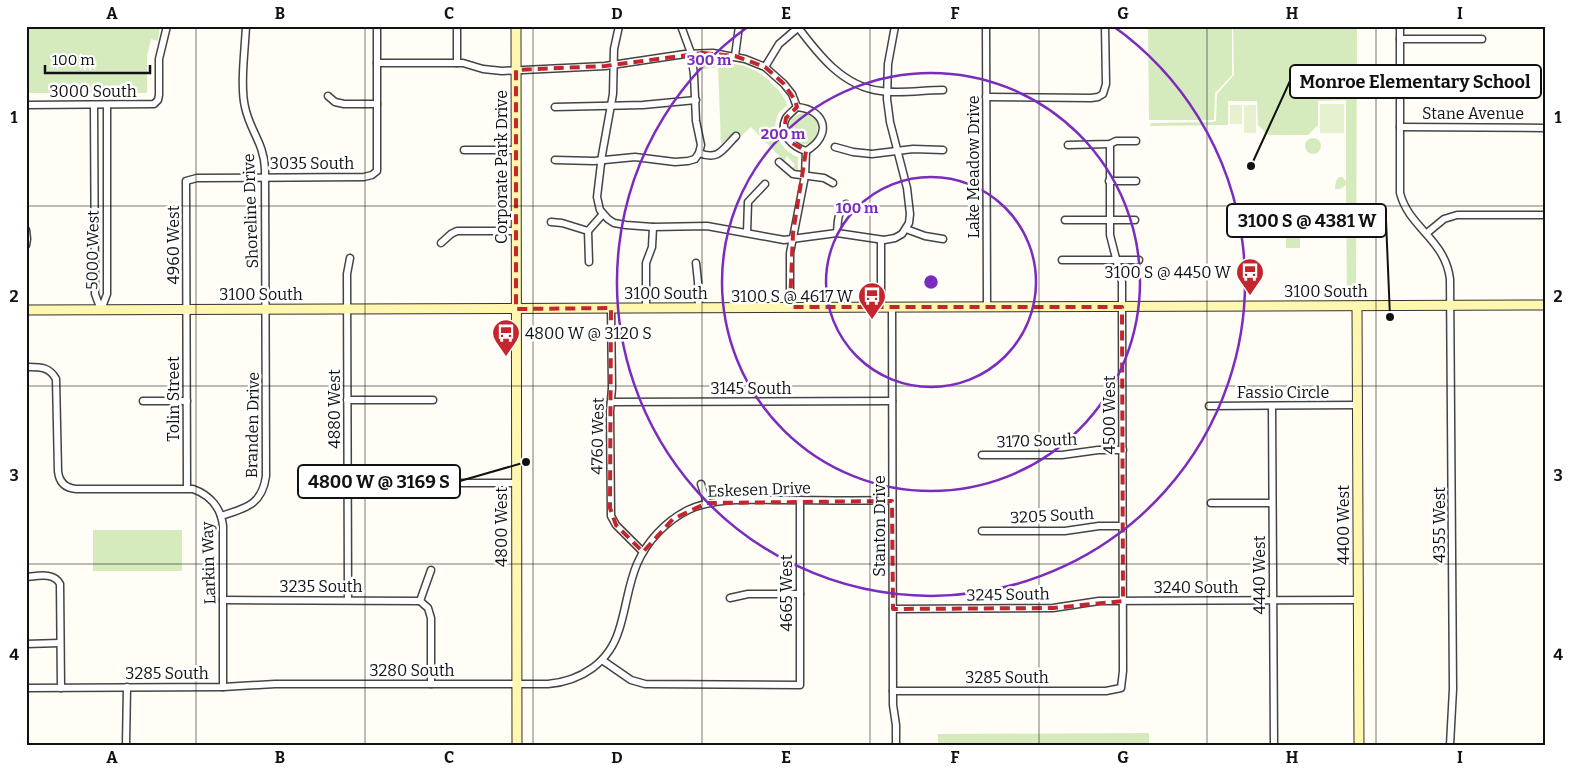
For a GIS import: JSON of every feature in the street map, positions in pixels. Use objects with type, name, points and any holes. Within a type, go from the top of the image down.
[{"type":"main road","name":"Corporate Park Drive","points":[[516,26],[516,308]]},
{"type":"main road","name":"4400 West","points":[[1357,306],[1359,745]]},
{"type":"main road","name":"3100 South","points":[[26,310],[1546,306]]},
{"type":"main road","name":"4800 West","points":[[516,308],[517,745]]},
{"type":"street","name":"3000 South","points":[[26,105],[151,105],[158,100],[159,58],[167,26]]},
{"type":"street","name":"Shoreline Drive","points":[[246,26],[244,105],[264,153],[266,309]]},
{"type":"street","points":[[328,96],[335,102],[344,104],[377,104],[377,26]]},
{"type":"street","points":[[457,26],[457,63]]},
{"type":"street","points":[[619,26],[614,49],[611,106],[601,161],[597,198],[598,206],[603,214],[608,220],[618,224],[707,226],[784,240],[837,233],[880,240],[895,238],[906,229],[909,223],[910,208],[907,188],[890,122],[886,92],[888,64],[895,26]]},
{"type":"street","points":[[555,160],[582,162],[635,157],[684,162],[695,159],[700,153],[701,145],[696,121],[695,82],[691,53],[681,26]]},
{"type":"street","points":[[735,56],[739,26]]},
{"type":"street","name":"Lake Meadow Drive","points":[[986,26],[986,307]]},
{"type":"street","points":[[986,98],[1091,98],[1103,94],[1106,84],[1106,26]]},
{"type":"street","name":"4355 West","points":[[1400,26],[1400,187],[1402,199],[1408,212],[1440,249],[1447,262],[1450,279],[1453,689],[1450,745]]},
{"type":"street","points":[[765,67],[779,44],[798,27],[818,53],[840,73],[860,86],[886,92],[943,90]]},
{"type":"street","points":[[1400,39],[1482,39]]},
{"type":"street","points":[[377,63],[457,63],[493,71],[579,68],[613,65],[691,53],[714,53],[735,56],[765,67],[784,84],[792,94],[797,107]]},
{"type":"street","points":[[555,107],[643,105],[696,100]]},
{"type":"street","name":"3035 South","points":[[186,181],[196,178],[364,177],[372,175],[378,171],[377,104]]},
{"type":"street","name":"5000 West","points":[[94,105],[95,294],[101,310]]},
{"type":"street","name":"5000 West","points":[[101,310],[106,294],[107,105]]},
{"type":"street","points":[[797,107],[812,110],[819,116],[822,123],[822,132],[818,140],[806,151]]},
{"type":"street","points":[[797,107],[786,118],[784,130],[792,143],[806,151]]},
{"type":"street","name":"Stane Avenue","points":[[1400,127],[1546,128]]},
{"type":"street","points":[[700,153],[714,156],[736,136]]},
{"type":"street","points":[[1068,145],[1136,141]]},
{"type":"street","name":"4500 West","points":[[1110,144],[1109,220],[1111,242],[1122,282],[1124,601],[1122,688]]},
{"type":"street","points":[[835,147],[866,154],[913,149],[942,150]]},
{"type":"street","points":[[464,150],[516,150]]},
{"type":"street","points":[[790,308],[792,239],[805,176],[806,151]]},
{"type":"street","points":[[779,162],[791,172],[824,178],[833,183]]},
{"type":"street","name":"4960 West","points":[[186,181],[186,309]]},
{"type":"street","points":[[1109,181],[1136,181]]},
{"type":"street","points":[[747,233],[748,202],[765,184]]},
{"type":"street","points":[[837,233],[838,216],[846,204]]},
{"type":"street","points":[[589,262],[588,231],[603,214]]},
{"type":"street","points":[[1427,233],[1444,219],[1457,215],[1546,215]]},
{"type":"street","points":[[1065,220],[1135,220]]},
{"type":"street","points":[[551,222],[562,223],[588,231]]},
{"type":"street","points":[[646,308],[646,263],[652,246],[653,226]]},
{"type":"street","points":[[906,229],[943,239]]},
{"type":"street","points":[[26,230],[28,239],[26,245]]},
{"type":"street","points":[[441,244],[450,234],[458,231],[516,231]]},
{"type":"street","points":[[880,240],[880,292]]},
{"type":"street","name":"4880 West","points":[[348,600],[347,274],[350,258]]},
{"type":"street","points":[[1062,260],[1139,260]]},
{"type":"street","points":[[696,264],[699,308]]},
{"type":"street","name":"Stanton Drive","points":[[892,307],[893,691],[896,745]]},
{"type":"street","name":"4760 West","points":[[611,308],[611,516],[616,525],[643,552]]},
{"type":"street","name":"Tolin Street","points":[[186,309],[187,488]]},
{"type":"street","name":"Branden Drive","points":[[222,516],[249,506],[260,496],[265,486],[266,309]]},
{"type":"street","name":"Larkin Way","points":[[26,367],[48,369],[57,382],[58,471],[59,478],[66,486],[76,489],[187,488],[206,495],[215,504],[222,516],[223,687]]},
{"type":"street","points":[[143,401],[187,400]]},
{"type":"street","points":[[347,400],[433,400]]},
{"type":"street","name":"3145 South","points":[[611,402],[892,401]]},
{"type":"street","name":"Fassio Circle","points":[[1209,406],[1358,405]]},
{"type":"street","name":"4440 West","points":[[1272,406],[1274,745]]},
{"type":"street","name":"3170 South","points":[[982,455],[1062,455],[1098,450],[1122,450]]},
{"type":"street","points":[[348,483],[516,483]]},
{"type":"street","points":[[701,484],[707,504]]},
{"type":"street","name":"Eskesen Drive","points":[[516,684],[556,683],[573,679],[589,671],[602,660],[616,638],[634,573],[643,552],[659,532],[673,519],[689,510],[707,504],[738,500],[892,500]]},
{"type":"street","name":"4665 West","points":[[602,660],[631,680],[645,684],[800,685],[800,500]]},
{"type":"street","points":[[1211,503],[1272,503]]},
{"type":"street","name":"3205 South","points":[[982,531],[1065,531],[1099,526],[1123,526]]},
{"type":"street","points":[[431,570],[420,601],[428,608],[431,618],[431,684]]},
{"type":"street","points":[[26,577],[52,576],[59,582],[61,688]]},
{"type":"street","points":[[730,598],[748,594],[800,594]]},
{"type":"street","name":"3235 South","points":[[223,600],[420,601]]},
{"type":"street","name":"3240 South","points":[[1124,601],[1358,600]]},
{"type":"street","name":"3245 South","points":[[893,609],[1053,608],[1098,601],[1124,601]]},
{"type":"street","points":[[26,644],[60,644]]},
{"type":"street","name":"3280 South","points":[[307,684],[516,684]]},
{"type":"street","name":"3285 South","points":[[26,688],[223,687],[307,684]]},
{"type":"street","points":[[126,745],[127,687]]},
{"type":"street","name":"3285 South","points":[[893,691],[1106,690],[1122,688]]},
{"type":"highlighted area","points":[[703,53],[735,56],[765,67],[784,84],[795,100],[797,107],[786,118],[784,130],[792,143],[806,151],[793,233],[790,307],[1122,307],[1123,601],[1053,608],[893,609],[892,501],[707,503],[673,519],[643,552],[616,525],[610,508],[611,308],[516,309],[516,70],[605,66]]},
{"type":"green space","points":[[26,26],[160,26],[158,41],[151,39],[147,56],[147,93],[26,93]]},
{"type":"green space","points":[[1148,26],[1232,26],[1232,75],[1215,93],[1214,120],[1149,120]]},
{"type":"green space","points":[[1233,26],[1357,26],[1356,294],[1347,293],[1346,185],[1340,189],[1335,189],[1336,181],[1339,177],[1346,181],[1346,100],[1318,101],[1318,125],[1308,135],[1268,135],[1258,125],[1257,101],[1228,101],[1228,125],[1150,126],[1151,123],[1216,121],[1217,94],[1234,75]]},
{"type":"green space","points":[[698,61],[746,67],[761,74],[778,90],[784,97],[787,105],[777,117],[777,136],[788,151],[798,157],[798,170],[792,169],[795,165],[787,156],[784,161],[751,127],[740,137],[734,132],[721,144],[718,67],[698,70]]},
{"type":"green space","points":[[1320,104],[1344,104],[1344,133],[1320,133]]},
{"type":"green space","points":[[1230,105],[1242,105],[1242,124],[1230,124]]},
{"type":"green space","points":[[1244,105],[1256,105],[1256,133],[1244,133]]},
{"type":"green space","points":[[806,113],[817,121],[817,130],[811,142],[801,144],[795,142],[788,128],[790,121],[794,117]]},
{"type":"green space","points":[[1313,138],[1321,146],[1313,154],[1305,146]]},
{"type":"green space","points":[[1286,231],[1300,231],[1300,248],[1286,248]]},
{"type":"green space","points":[[93,530],[182,530],[182,571],[93,571]]},
{"type":"green space","points":[[1149,733],[1149,745],[938,745],[938,734]]},
{"type":"place","name":"Monroe Elementary School","points":[[1251,166]]},
{"type":"place","name":"3100 S @ 4450 W","points":[[1250,296]]},
{"type":"place","name":"3100 S @ 4381 W","points":[[1390,317]]},
{"type":"place","name":"3100 S @ 4617 W","points":[[872,320]]},
{"type":"place","name":"4800 W @ 3120 S","points":[[506,357]]},
{"type":"place","name":"4800 W @ 3169 S","points":[[526,462]]}]
